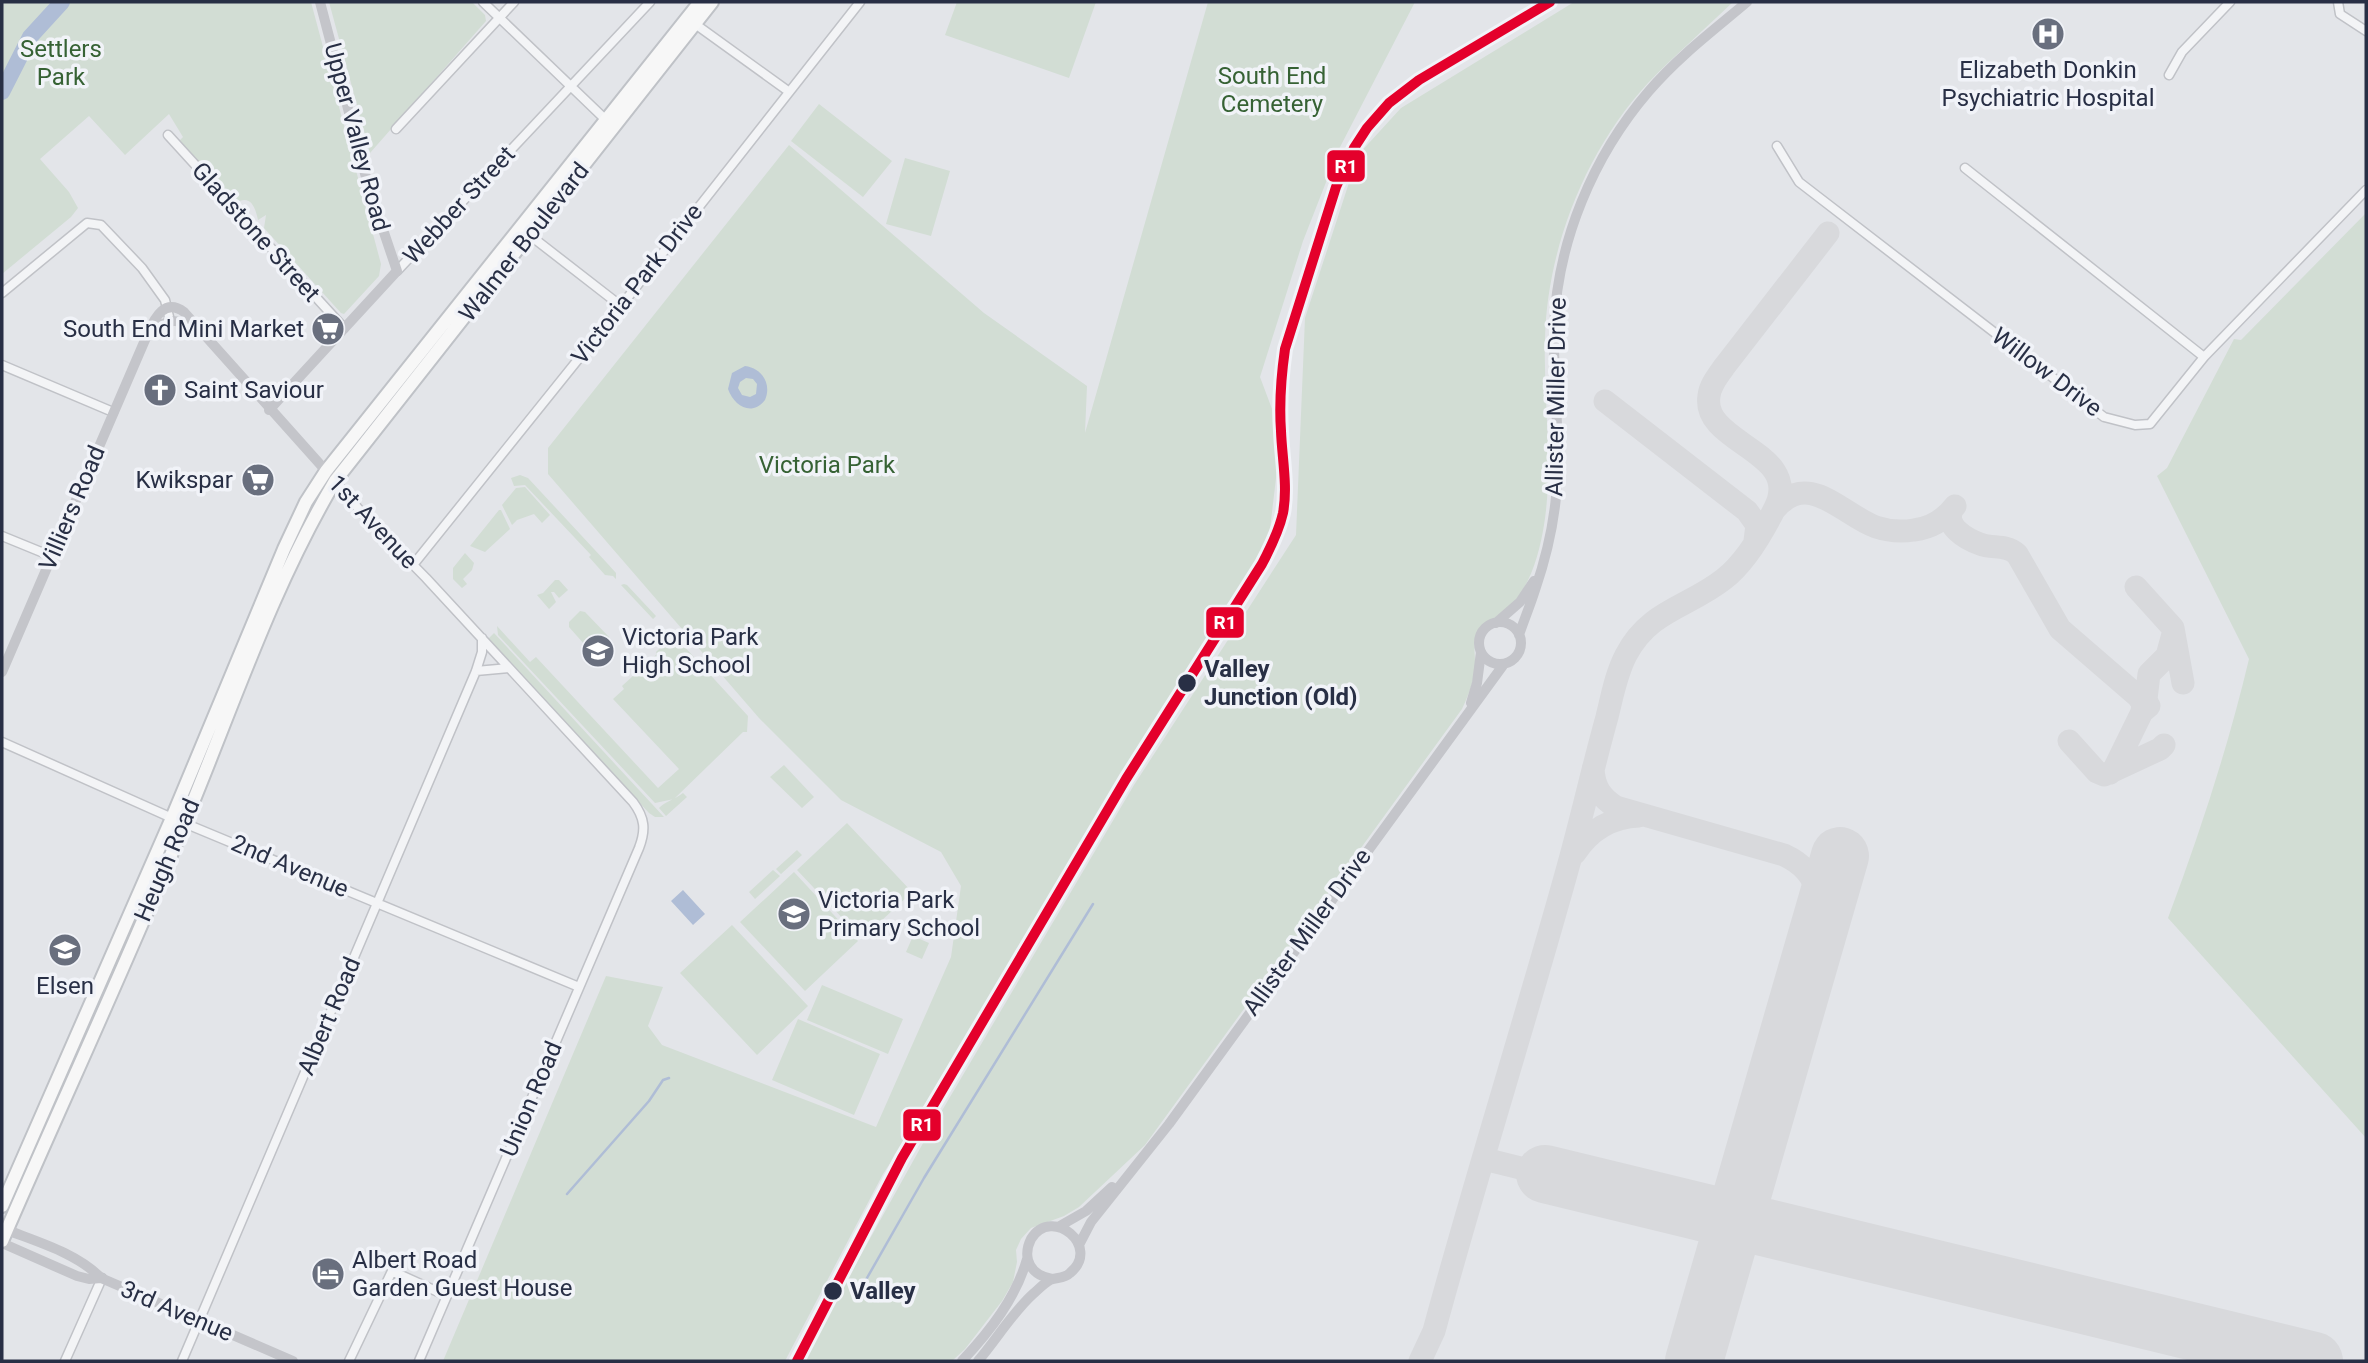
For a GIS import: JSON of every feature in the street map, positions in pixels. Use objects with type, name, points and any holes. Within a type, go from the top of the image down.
[{"type":"main road","name":"Walmer Boulevard","points":[[691,21],[700,2]]},
{"type":"main road","name":"Walmer Boulevard","points":[[331,476],[691,21],[712,2]]},
{"type":"main road","name":"Heugh Road","points":[[2,1206],[172,817],[288,541],[306,502],[331,476]]},
{"type":"main road","name":"Heugh Road","points":[[3,1236],[185,822],[231,704],[331,476]]},
{"type":"street","name":"Upper Valley Road","points":[[320,2],[368,185],[397,271]]},
{"type":"street","points":[[483,2],[610,123]]},
{"type":"street","points":[[396,129],[514,2]]},
{"type":"street","name":"Webber Street","points":[[269,410],[650,2]]},
{"type":"street","name":"Victoria Park Drive","points":[[413,565],[860,2]]},
{"type":"street","name":"Allister Miller Drive","points":[[1520,635],[1543,563],[1554,514],[1558,463],[1555,339],[1558,289],[1570,233],[1594,174],[1635,108],[1687,53],[1747,2]]},
{"type":"street","points":[[2169,75],[2182,52],[2230,2]]},
{"type":"street","points":[[2338,2],[2340,14],[2366,31]]},
{"type":"street","points":[[691,21],[788,91]]},
{"type":"street","name":"Gladstone Street","points":[[168,135],[344,328]]},
{"type":"street","name":"Willow Drive","points":[[1777,146],[1799,182],[2105,417],[2135,425],[2150,424],[2204,357],[2366,190]]},
{"type":"street","points":[[1965,168],[2204,357]]},
{"type":"street","name":"1st Avenue","points":[[2,293],[87,223],[100,225],[142,268],[167,307],[179,308],[184,312],[362,513],[633,802],[644,821],[643,838]]},
{"type":"street","points":[[525,231],[621,306]]},
{"type":"street","points":[[167,307],[170,321],[191,325],[201,332]]},
{"type":"street","name":"Villiers Road","points":[[2,672],[144,343],[157,315],[167,307]]},
{"type":"street","name":"Villiers Road","points":[[144,343],[159,325],[170,321]]},
{"type":"street","points":[[2,365],[113,412]]},
{"type":"street","points":[[2,536],[51,556]]},
{"type":"street","name":"Allister Miller Drive","points":[[1496,623],[1520,602],[1543,563]]},
{"type":"street","points":[[1496,623],[1510,625],[1520,635],[1519,652],[1513,660],[1504,663],[1488,660],[1481,652],[1481,634],[1496,623]]},
{"type":"street","name":"Albert Road","points":[[182,1361],[476,671],[482,652],[482,638]]},
{"type":"street","name":"Allister Miller Drive","points":[[1470,709],[1481,652]]},
{"type":"street","name":"Allister Miller Drive","points":[[1079,1245],[1091,1222],[1144,1155],[1504,663]]},
{"type":"street","points":[[476,671],[509,668]]},
{"type":"street","name":"2nd Avenue","points":[[2,742],[172,817],[579,987]]},
{"type":"street","name":"Union Road","points":[[419,1361],[643,838]]},
{"type":"street","name":"Allister Miller Drive","points":[[1058,1227],[1086,1211],[1144,1155]]},
{"type":"street","points":[[962,1361],[1008,1303],[1023,1275],[1030,1241],[1035,1234],[1050,1227],[1058,1227],[1072,1233],[1079,1245],[1080,1256],[1076,1268],[1066,1277],[1052,1279],[1036,1273],[1028,1258]]},
{"type":"street","name":"3rd Avenue","points":[[3,1236],[69,1256],[101,1278],[293,1361]]},
{"type":"street","points":[[349,1361],[392,1271],[447,1296]]},
{"type":"street","points":[[65,1361],[101,1278]]},
{"type":"street","points":[[978,1361],[1032,1295],[1052,1279]]},
{"type":"green space","name":"Settlers Park","points":[[2,2],[311,2],[381,264],[379,276],[344,314],[341,313],[264,228],[266,215],[258,220],[249,201],[235,203],[178,142],[183,137],[169,114],[125,155],[89,116],[40,159],[69,192],[78,208],[71,217],[2,274]]},
{"type":"green space","points":[[329,2],[472,2],[485,15],[486,21],[370,153]]},
{"type":"green space","points":[[957,2],[1096,2],[1069,78],[945,35]]},
{"type":"green space","points":[[1208,2],[1415,2],[1339,149],[1303,241],[1260,377],[1272,409],[1278,461],[1269,538],[930,1102],[883,1174],[785,1361],[443,1361],[606,976],[663,987],[648,1026],[662,1045],[876,1127],[951,957],[961,886],[941,852],[841,800],[759,718],[548,474],[548,448],[789,145],[984,313],[1087,386],[1085,433]]},
{"type":"green space","points":[[1574,2],[1733,2],[1648,83],[1626,110],[1606,138],[1574,202],[1553,270],[1547,305],[1545,362],[1548,478],[1542,536],[1532,571],[1521,592],[1506,610],[1486,623],[1477,633],[1474,674],[1462,709],[1145,1145],[1079,1207],[1064,1216],[1031,1228],[1021,1239],[1016,1250],[1017,1262],[1013,1282],[1002,1301],[965,1349],[952,1361],[802,1361],[927,1136],[1134,785],[1296,535],[1305,318],[1358,155],[1401,108]]},
{"type":"green space","points":[[819,104],[892,161],[863,197],[791,141]]},
{"type":"green space","points":[[905,158],[950,171],[931,236],[886,224]]},
{"type":"green space","points":[[2366,213],[2366,1138],[2168,918],[2213,790],[2249,659],[2157,476],[2167,468],[2234,339],[2241,340]]},
{"type":"green space","points":[[520,475],[528,478],[607,563],[616,573],[616,579],[605,575],[589,557],[591,555],[525,485],[514,486],[511,478]]},
{"type":"green space","points":[[525,487],[550,515],[542,523],[534,514],[517,520],[512,525],[502,505],[516,488]]},
{"type":"green space","points":[[499,510],[510,529],[485,552],[470,546]]},
{"type":"green space","points":[[465,553],[474,563],[472,570],[463,579],[467,584],[462,588],[453,579],[453,568]]},
{"type":"green space","points":[[555,580],[559,580],[568,590],[559,598],[551,592],[556,602],[549,609],[537,595],[543,593]]},
{"type":"green space","points":[[624,584],[656,616],[653,619],[621,585]]},
{"type":"green space","points":[[580,611],[585,612],[609,637],[608,643],[597,653],[592,653],[569,627],[569,622]]},
{"type":"green space","points":[[497,626],[530,662],[536,657],[658,788],[679,769],[613,699],[624,689],[622,686],[657,654],[667,641],[664,638],[671,632],[748,716],[747,732],[743,732],[674,799],[655,803],[498,635]]},
{"type":"green space","points":[[494,633],[664,817],[655,817],[649,813],[488,639]]},
{"type":"green space","points":[[784,765],[814,797],[802,808],[770,777]]},
{"type":"green space","points":[[683,793],[687,797],[666,816],[659,808]]},
{"type":"green space","points":[[847,823],[912,892],[862,939],[797,870]]},
{"type":"green space","points":[[797,850],[802,855],[781,874],[776,869]]},
{"type":"green space","points":[[773,870],[780,876],[755,899],[749,892]]},
{"type":"green space","points":[[794,872],[858,941],[805,991],[740,922]]},
{"type":"green space","points":[[732,925],[808,1006],[757,1055],[680,973]]},
{"type":"green space","points":[[913,936],[929,943],[922,959],[906,952]]},
{"type":"green space","points":[[822,985],[903,1019],[888,1054],[807,1020]]},
{"type":"green space","points":[[798,1019],[880,1054],[854,1115],[772,1080]]},
{"type":"water","points":[[745,366],[761,373],[767,388],[765,400],[755,408],[749,408],[734,400],[728,389],[732,373]],"holes":[[[746,378],[753,379],[757,384],[756,394],[750,397],[742,395],[738,388],[740,382]]]},
{"type":"water","points":[[683,890],[705,914],[693,925],[671,901]]},
{"type":"waterway","points":[[2,92],[30,37],[62,2]]},
{"type":"waterway","points":[[859,1292],[924,1178],[1093,904]]},
{"type":"waterway","points":[[567,1194],[649,1101],[663,1080],[669,1078]]},
{"type":"taxiway","points":[[1420,1361],[1434,1331],[1568,867],[1623,662],[1635,640],[1646,628],[1711,588],[1740,564],[1775,508],[1780,489],[1776,473],[1765,460],[1720,426],[1711,412],[1711,388],[1724,367],[1828,233]]},
{"type":"taxiway","points":[[1605,401],[1747,511],[1757,525],[1755,541]]},
{"type":"taxiway","points":[[1775,509],[1788,498],[1800,493],[1813,494],[1876,527],[1905,531],[1932,525],[1955,506]]},
{"type":"taxiway","points":[[1952,510],[1951,521],[1963,535],[1980,544],[2008,549],[2017,554],[2060,629],[2149,706],[2142,712]]},
{"type":"taxiway","points":[[2136,587],[2173,628],[2183,683]]},
{"type":"taxiway","points":[[2148,705],[2146,699],[2149,674],[2167,656],[2173,634]]},
{"type":"taxiway","points":[[2110,773],[2142,712],[2143,703],[2139,698]]},
{"type":"taxiway","points":[[2069,741],[2097,772],[2104,775],[2164,745]]},
{"type":"taxiway","points":[[1593,769],[1599,791],[1616,807],[1784,855],[1798,863],[1808,872],[1818,895],[1818,921],[1813,948]]},
{"type":"taxiway","points":[[1575,853],[1602,826],[1639,816]]},
{"type":"taxiway","points":[[1484,1159],[1545,1174]]},
{"type":"runway","points":[[1694,1361],[1840,856]]},
{"type":"runway","points":[[1545,1174],[2314,1361]]},
{"type":"railway","points":[[797,1361],[834,1291]]},
{"type":"transit line","name":"R1","points":[[797,1361],[902,1158],[1126,779],[1272,545],[1284,503],[1280,410],[1285,349],[1336,187],[1354,148],[1389,103],[1419,80],[1550,2]]},
{"type":"place","name":"Elizabeth Donkin Psychiatric Hospital","points":[[2048,34]]},
{"type":"place","name":"South End Mini Market","points":[[328,329]]},
{"type":"place","name":"Saint Saviour","points":[[160,390]]},
{"type":"place","name":"Kwikspar","points":[[258,480]]},
{"type":"place","name":"Victoria Park High School","points":[[598,651]]},
{"type":"place","name":"Valley Junction (Old)","points":[[1187,683]]},
{"type":"place","name":"Victoria Park Primary School","points":[[794,914]]},
{"type":"place","name":"Elsen","points":[[65,950]]},
{"type":"place","name":"Albert Road Garden Guest House","points":[[328,1274]]},
{"type":"place","name":"Valley","points":[[833,1291]]},
{"type":"park label","name":"South End Cemetery","points":[[1272,90]]},
{"type":"park label","name":"Victoria Park","points":[[827,465]]}]
